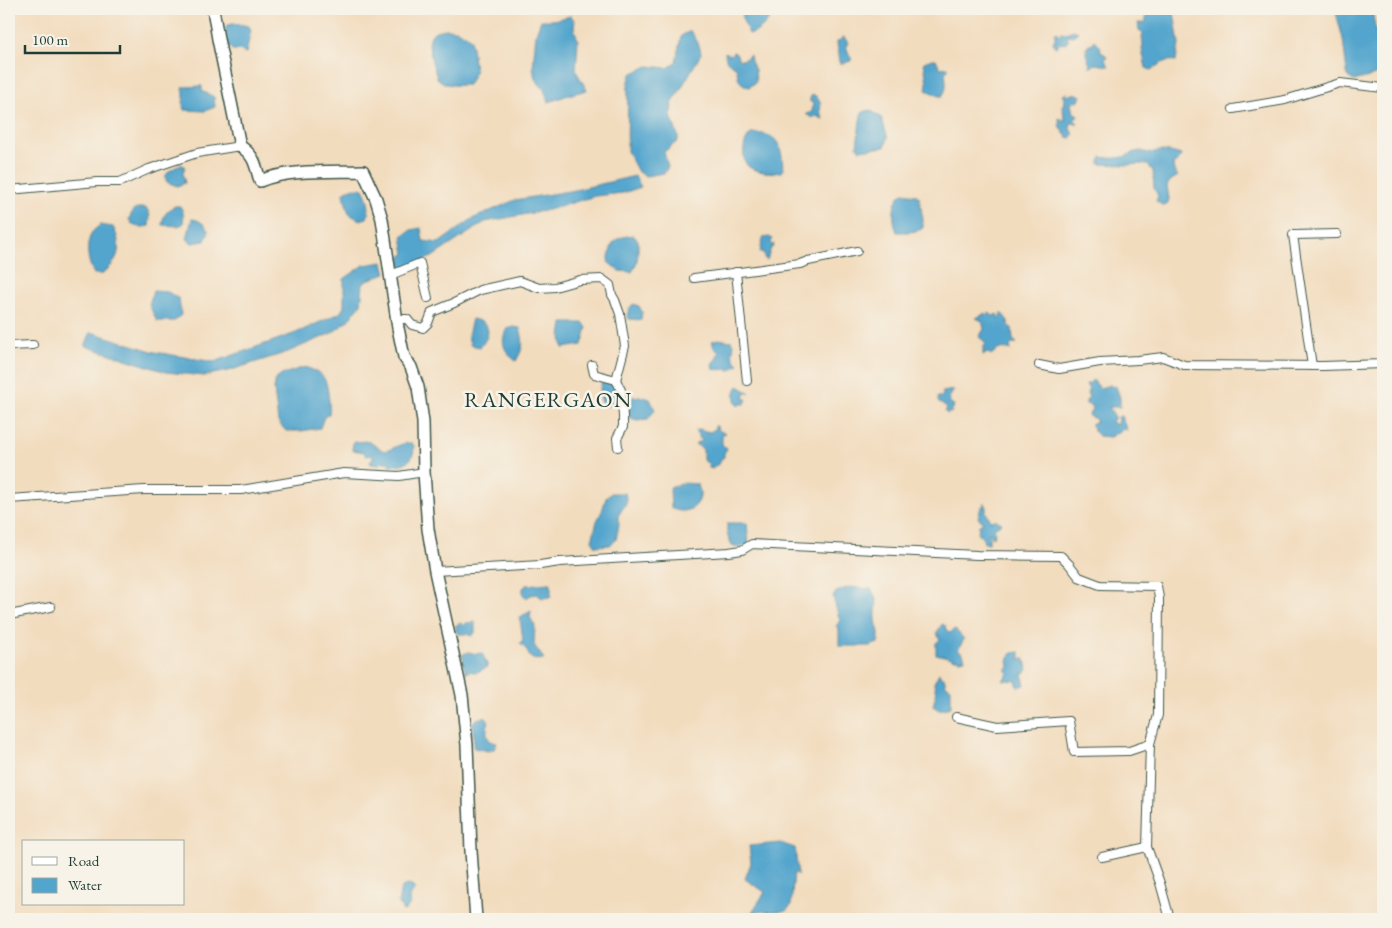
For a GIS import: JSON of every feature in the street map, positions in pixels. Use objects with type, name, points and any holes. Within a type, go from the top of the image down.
[{"type":"street","points":[[213,9],[240,146]]},
{"type":"street","points":[[1233,110],[1285,100],[1340,83],[1383,88]]},
{"type":"street","points":[[9,190],[97,182],[120,182],[149,169],[197,152],[240,146],[249,152],[253,158],[260,181],[272,176],[363,171],[376,199],[382,219],[404,357],[411,367],[418,387],[423,422],[428,529],[462,695],[467,745],[476,919]]},
{"type":"street","points":[[1312,366],[1293,235],[1337,234]]},
{"type":"street","points":[[694,278],[800,264],[857,251]]},
{"type":"street","points":[[390,275],[420,263],[428,298]]},
{"type":"street","points":[[736,272],[747,381]]},
{"type":"street","points":[[397,321],[407,319],[412,325],[423,328],[428,323],[432,312],[480,290],[520,281],[539,288],[555,287],[580,280],[602,279],[610,285],[620,314],[625,346],[616,380],[621,390],[623,416],[623,427],[617,438],[618,447]]},
{"type":"street","points":[[9,346],[33,345]]},
{"type":"street","points":[[1039,365],[1059,369],[1100,362],[1163,357],[1184,364],[1312,366],[1383,364]]},
{"type":"street","points":[[592,365],[594,374],[616,380]]},
{"type":"street","points":[[9,499],[144,490],[241,490],[344,473],[399,476],[424,472]]},
{"type":"street","points":[[435,570],[728,552],[742,550],[752,544],[968,554],[1061,556],[1079,577],[1100,585],[1157,586],[1159,598],[1158,715],[1150,744],[1147,847],[1170,919]]},
{"type":"street","points":[[9,615],[51,607]]},
{"type":"street","points":[[956,717],[997,726],[1069,721],[1074,752],[1129,751],[1150,744]]},
{"type":"street","points":[[1102,857],[1147,847]]},
{"type":"water","points":[[742,9],[777,9],[761,28],[749,34],[742,18]]},
{"type":"water","points":[[1139,9],[1175,9],[1179,45],[1176,61],[1160,64],[1151,70],[1146,68],[1142,50],[1143,34],[1139,30],[1138,23],[1145,23],[1147,15]]},
{"type":"water","points":[[1335,9],[1372,9],[1383,59],[1383,73],[1354,81],[1349,78],[1343,39]]},
{"type":"water","points":[[571,16],[575,21],[574,27],[578,41],[576,71],[587,90],[549,102],[543,88],[535,79],[533,67],[536,33],[541,20],[553,20]]},
{"type":"water","points":[[232,24],[249,26],[251,30],[246,53],[232,50],[226,42],[226,26]]},
{"type":"water","points":[[446,29],[459,31],[471,39],[475,71],[468,85],[448,84],[437,78],[430,54],[429,41],[434,32]]},
{"type":"water","points":[[1074,30],[1074,32],[1078,32],[1073,36],[1069,35],[1066,43],[1058,42],[1058,46],[1055,47],[1053,42],[1055,32],[1059,35],[1061,32],[1065,33]]},
{"type":"water","points":[[690,31],[700,48],[701,54],[672,104],[671,116],[678,141],[664,152],[668,167],[664,173],[646,176],[638,172],[627,151],[628,85],[631,74],[648,66],[668,68],[676,62],[681,36]]},
{"type":"water","points":[[844,37],[848,43],[846,46],[851,61],[840,64],[837,42]]},
{"type":"water","points":[[1094,40],[1101,47],[1100,51],[1107,56],[1105,60],[1109,66],[1095,64],[1092,67],[1089,66],[1086,50]]},
{"type":"water","points":[[725,52],[730,55],[733,52],[737,54],[738,59],[743,60],[750,55],[755,70],[756,82],[749,87],[742,83],[736,67],[728,62]]},
{"type":"water","points":[[936,59],[940,68],[948,67],[945,73],[946,88],[942,96],[926,90],[924,62]]},
{"type":"water","points":[[202,86],[202,91],[214,97],[215,107],[205,111],[184,110],[184,87]]},
{"type":"water","points":[[1068,93],[1066,95],[1068,96],[1078,94],[1081,96],[1079,101],[1073,101],[1071,105],[1073,112],[1078,115],[1074,120],[1078,123],[1072,123],[1070,126],[1074,134],[1072,138],[1067,137],[1060,128],[1059,118],[1065,121],[1062,105],[1065,104],[1063,95]]},
{"type":"water","points":[[812,95],[816,96],[821,103],[820,111],[823,119],[816,116],[812,118],[806,114],[812,112],[813,102],[810,102],[810,98]]},
{"type":"water","points":[[870,110],[881,117],[888,138],[885,147],[860,150],[857,146],[861,114]]},
{"type":"water","points":[[751,134],[768,135],[777,142],[782,154],[783,169],[781,172],[760,171],[746,164],[744,160],[744,145]]},
{"type":"water","points":[[1141,151],[1150,153],[1166,151],[1181,155],[1178,162],[1173,164],[1174,171],[1178,176],[1170,181],[1167,186],[1169,199],[1167,205],[1162,205],[1156,201],[1158,196],[1154,188],[1153,171],[1148,165],[1099,164],[1101,157],[1120,158]]},
{"type":"water","points":[[181,164],[185,167],[183,173],[185,183],[177,186],[167,182],[165,177],[169,171]]},
{"type":"water","points":[[635,176],[641,187],[623,193],[595,196],[548,210],[485,222],[432,257],[393,272],[391,261],[405,254],[402,236],[411,230],[421,228],[423,241],[439,243],[472,219],[515,200],[575,190]]},
{"type":"water","points":[[357,188],[363,189],[369,207],[367,218],[360,220],[349,214],[343,193]]},
{"type":"water","points":[[903,193],[919,197],[923,219],[923,228],[920,230],[897,232],[894,222],[894,211],[899,196]]},
{"type":"water","points":[[175,206],[180,206],[182,210],[183,224],[178,226],[162,225],[166,214]]},
{"type":"water","points":[[146,208],[148,210],[150,216],[149,226],[137,227],[129,219],[133,210]]},
{"type":"water","points":[[192,219],[198,220],[209,231],[205,241],[192,243],[187,239]]},
{"type":"water","points":[[100,225],[113,227],[118,240],[118,249],[113,264],[103,274],[94,274],[89,260],[88,244],[92,233]]},
{"type":"water","points":[[633,235],[638,240],[636,264],[632,272],[619,271],[608,262],[612,245],[621,238]]},
{"type":"water","points":[[769,237],[773,239],[772,245],[774,244],[767,260],[764,258],[764,253],[760,252],[763,238]]},
{"type":"water","points":[[383,262],[386,273],[363,284],[361,304],[348,321],[332,333],[288,352],[228,371],[204,376],[166,372],[85,346],[91,332],[155,352],[214,362],[296,333],[340,313],[344,307],[344,279],[364,265]]},
{"type":"water","points":[[153,291],[168,292],[179,299],[181,315],[175,321],[157,321],[149,305]]},
{"type":"water","points":[[633,304],[639,306],[642,312],[641,320],[629,319],[627,315]]},
{"type":"water","points":[[986,313],[987,315],[990,313],[993,316],[997,314],[999,319],[1002,313],[1008,321],[1009,327],[1012,328],[1013,340],[1017,343],[1010,345],[1011,350],[1003,349],[991,355],[987,352],[983,355],[983,347],[986,345],[979,337],[984,329],[982,321],[976,318]]},
{"type":"water","points":[[472,319],[483,323],[488,329],[486,338],[480,347],[470,345],[468,335]]},
{"type":"water","points":[[563,323],[584,323],[587,328],[582,345],[563,348],[561,337]]},
{"type":"water","points":[[513,327],[520,328],[523,341],[521,352],[516,361],[506,351],[503,343],[507,329]]},
{"type":"water","points":[[718,339],[732,341],[734,344],[732,352],[734,359],[739,364],[731,370],[713,369],[713,362],[719,352],[714,348],[712,341]]},
{"type":"water","points":[[305,367],[319,373],[324,378],[327,387],[329,414],[324,417],[320,428],[286,431],[278,422],[274,390],[275,380],[283,374]]},
{"type":"water","points":[[605,378],[616,380],[622,396],[618,404],[603,406],[600,388]]},
{"type":"water","points":[[1093,380],[1100,388],[1110,385],[1116,386],[1120,398],[1120,407],[1109,407],[1115,417],[1112,422],[1117,425],[1118,417],[1121,416],[1127,430],[1123,429],[1110,437],[1099,436],[1095,433],[1091,424],[1096,423],[1096,419],[1088,416],[1092,406],[1086,404],[1089,390],[1086,384]]},
{"type":"water","points":[[738,386],[750,393],[746,393],[744,399],[747,399],[745,404],[738,406],[735,391]]},
{"type":"water","points":[[954,390],[949,398],[950,403],[954,405],[953,409],[951,410],[952,412],[947,414],[945,412],[947,408],[938,402],[938,397],[942,397],[942,392]]},
{"type":"water","points":[[640,396],[650,399],[655,410],[648,419],[636,420],[627,416],[626,410],[632,397]]},
{"type":"water","points":[[715,426],[717,426],[718,430],[725,433],[722,435],[722,444],[727,449],[718,465],[712,469],[703,460],[703,449],[695,444],[701,442],[702,439],[698,438],[700,436],[695,429],[697,431],[701,429],[704,432],[710,432],[715,429]]},
{"type":"water","points":[[368,441],[384,451],[412,443],[414,452],[410,459],[404,463],[390,465],[388,462],[382,462],[379,465],[371,464],[372,455],[366,456],[364,452],[352,450],[353,442]]},
{"type":"water","points":[[683,483],[697,484],[700,497],[690,510],[677,511],[671,508],[670,488]]},
{"type":"water","points":[[611,493],[625,493],[627,502],[618,516],[619,524],[616,540],[610,545],[596,546],[592,540],[597,521],[606,498]]},
{"type":"water","points":[[984,503],[991,521],[996,520],[1002,523],[994,528],[995,535],[992,537],[989,532],[989,543],[984,543],[978,534],[979,525],[982,524],[982,521],[978,518]]},
{"type":"water","points":[[728,523],[747,523],[749,546],[738,547],[732,545],[727,534]]},
{"type":"water","points":[[551,583],[551,597],[542,598],[537,594],[526,598],[523,596],[523,588],[526,585]]},
{"type":"water","points":[[849,587],[871,589],[874,593],[879,635],[878,643],[870,646],[839,646],[839,629],[836,626],[840,621],[833,597],[836,592]]},
{"type":"water","points":[[531,611],[530,617],[535,626],[534,645],[544,659],[531,658],[526,649],[520,644],[523,640],[520,618]]},
{"type":"water","points":[[475,622],[475,633],[471,636],[458,634],[456,631],[456,625],[461,623],[464,626],[466,623]]},
{"type":"water","points":[[942,624],[946,626],[945,628],[950,633],[955,629],[964,639],[958,650],[963,653],[965,659],[960,660],[936,654],[936,643],[940,640],[937,633]]},
{"type":"water","points":[[469,652],[482,653],[487,667],[477,672],[471,671],[466,673],[463,664],[463,654]]},
{"type":"water","points":[[1020,652],[1020,659],[1024,658],[1028,670],[1022,674],[1025,685],[1018,687],[1016,681],[1003,680],[1008,674],[1006,670],[1009,667],[1008,660],[1012,653]]},
{"type":"water","points":[[939,673],[941,678],[944,677],[946,685],[951,688],[951,707],[939,710],[933,706],[936,693],[934,683]]},
{"type":"water","points":[[485,717],[489,721],[488,738],[497,743],[494,749],[488,751],[474,748],[473,746],[473,722]]},
{"type":"water","points":[[780,843],[795,848],[798,875],[794,872],[791,906],[786,911],[752,912],[765,892],[745,879],[751,863],[749,846]]},
{"type":"water","points":[[406,885],[412,886],[415,889],[409,898],[410,904],[403,911],[398,903],[401,888]]},
{"type":"district","name":"RANGERGAON","points":[[548,399]]}]
